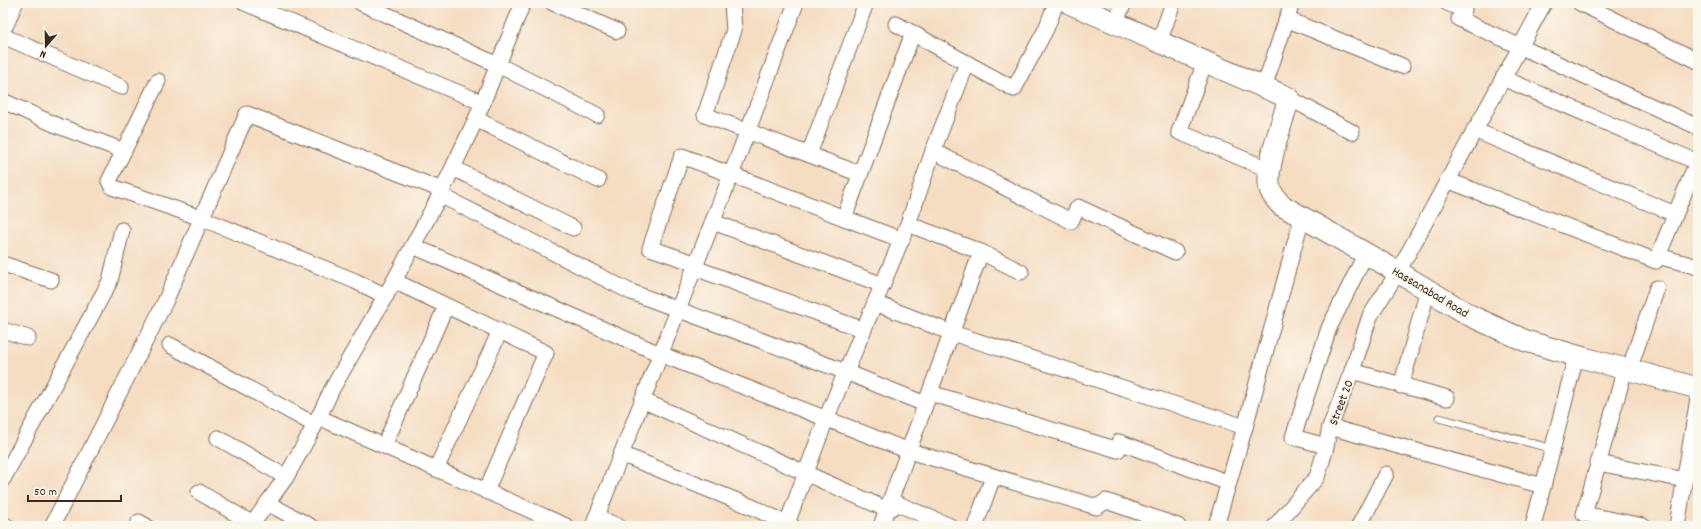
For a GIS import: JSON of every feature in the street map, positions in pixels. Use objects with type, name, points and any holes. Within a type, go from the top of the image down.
[{"type":"street","points":[[3,24],[12,3]]},
{"type":"street","points":[[245,3],[483,103]]},
{"type":"street","points":[[361,3],[498,66],[597,115]]},
{"type":"street","points":[[199,492],[252,525],[286,477],[317,421],[332,389],[386,296],[441,193],[483,103],[523,3]]},
{"type":"street","points":[[553,3],[617,31]]},
{"type":"street","points":[[732,3],[734,30],[705,115],[860,174]]},
{"type":"street","points":[[618,526],[595,522],[660,354],[679,310],[796,3]]},
{"type":"street","points":[[810,154],[866,3]]},
{"type":"street","points":[[896,24],[1014,89],[1046,29],[1056,3]]},
{"type":"street","points":[[1070,3],[1289,98],[1352,132]]},
{"type":"street","points":[[1115,23],[1124,3]]},
{"type":"street","points":[[1159,42],[1173,3]]},
{"type":"street","points":[[1264,87],[1292,3]]},
{"type":"street","points":[[1447,3],[1464,10],[1459,19],[1698,127]]},
{"type":"street","name":"Street 20","points":[[1275,526],[1317,477],[1330,427],[1352,371],[1370,316],[1398,272],[1544,3]]},
{"type":"street","points":[[1580,3],[1698,61]]},
{"type":"street","points":[[1286,19],[1402,66]]},
{"type":"street","points":[[844,218],[913,33]]},
{"type":"street","points":[[3,36],[121,87]]},
{"type":"street","points":[[1204,62],[1179,132],[1270,170]]},
{"type":"street","points":[[621,454],[752,507],[788,525],[826,419],[902,240],[933,151],[967,63]]},
{"type":"street","points":[[1448,180],[1656,261],[1698,162],[1503,78]]},
{"type":"street","points":[[158,81],[109,181],[112,187],[201,218],[355,281],[386,296]]},
{"type":"street","name":"Hassanabad Road","points":[[1289,98],[1270,170],[1269,184],[1272,195],[1280,205],[1366,253],[1471,316],[1526,341],[1627,370],[1698,388]]},
{"type":"street","points":[[3,101],[56,125],[124,150]]},
{"type":"street","points":[[52,526],[165,302],[247,114],[441,193],[631,292],[846,372],[928,399],[1118,450],[1119,442],[1229,483]]},
{"type":"street","points":[[476,119],[598,180]]},
{"type":"street","points":[[1474,130],[1676,214]]},
{"type":"street","points":[[933,151],[1071,221],[1078,208],[1175,252]]},
{"type":"street","points":[[864,330],[650,248],[682,156],[902,240]]},
{"type":"street","points":[[453,168],[573,228]]},
{"type":"street","points":[[1216,526],[1245,427],[1302,217]]},
{"type":"street","points":[[713,222],[883,285]]},
{"type":"street","points":[[908,224],[982,252],[1021,272]]},
{"type":"street","points":[[3,479],[110,281],[122,230]]},
{"type":"street","points":[[413,246],[660,354],[909,451],[1097,507],[1106,501],[1142,520],[1178,526]]},
{"type":"street","points":[[881,526],[982,252]]},
{"type":"street","points":[[1326,446],[1293,437],[1329,328],[1366,253]]},
{"type":"street","points":[[1658,256],[1698,267]]},
{"type":"street","points":[[3,264],[51,280]]},
{"type":"street","points":[[394,281],[546,353],[486,491]]},
{"type":"street","points":[[1643,526],[1584,514],[1627,370],[1657,288]]},
{"type":"street","points":[[1401,386],[1428,290]]},
{"type":"street","points":[[875,303],[952,333],[1245,427]]},
{"type":"street","points":[[384,446],[446,306]]},
{"type":"street","points":[[3,330],[28,338]]},
{"type":"street","points":[[436,469],[500,331]]},
{"type":"street","points":[[170,345],[317,421],[384,446],[566,526]]},
{"type":"street","points":[[1533,526],[1576,356]]},
{"type":"street","points":[[1352,371],[1447,398]]},
{"type":"street","points":[[1677,526],[1698,398]]},
{"type":"street","points":[[642,400],[888,510]]},
{"type":"street","points":[[1330,427],[1543,486]]},
{"type":"street","points":[[218,438],[286,477]]},
{"type":"street","points":[[1598,463],[1685,480]]},
{"type":"street","points":[[1359,526],[1386,474]]},
{"type":"street","points":[[975,526],[993,477]]},
{"type":"street","points":[[267,504],[310,526]]},
{"type":"street","points":[[888,510],[898,504],[950,526]]},
{"type":"street","points":[[3,524],[7,526]]},
{"type":"lane","points":[[1439,418],[1553,449]]}]
